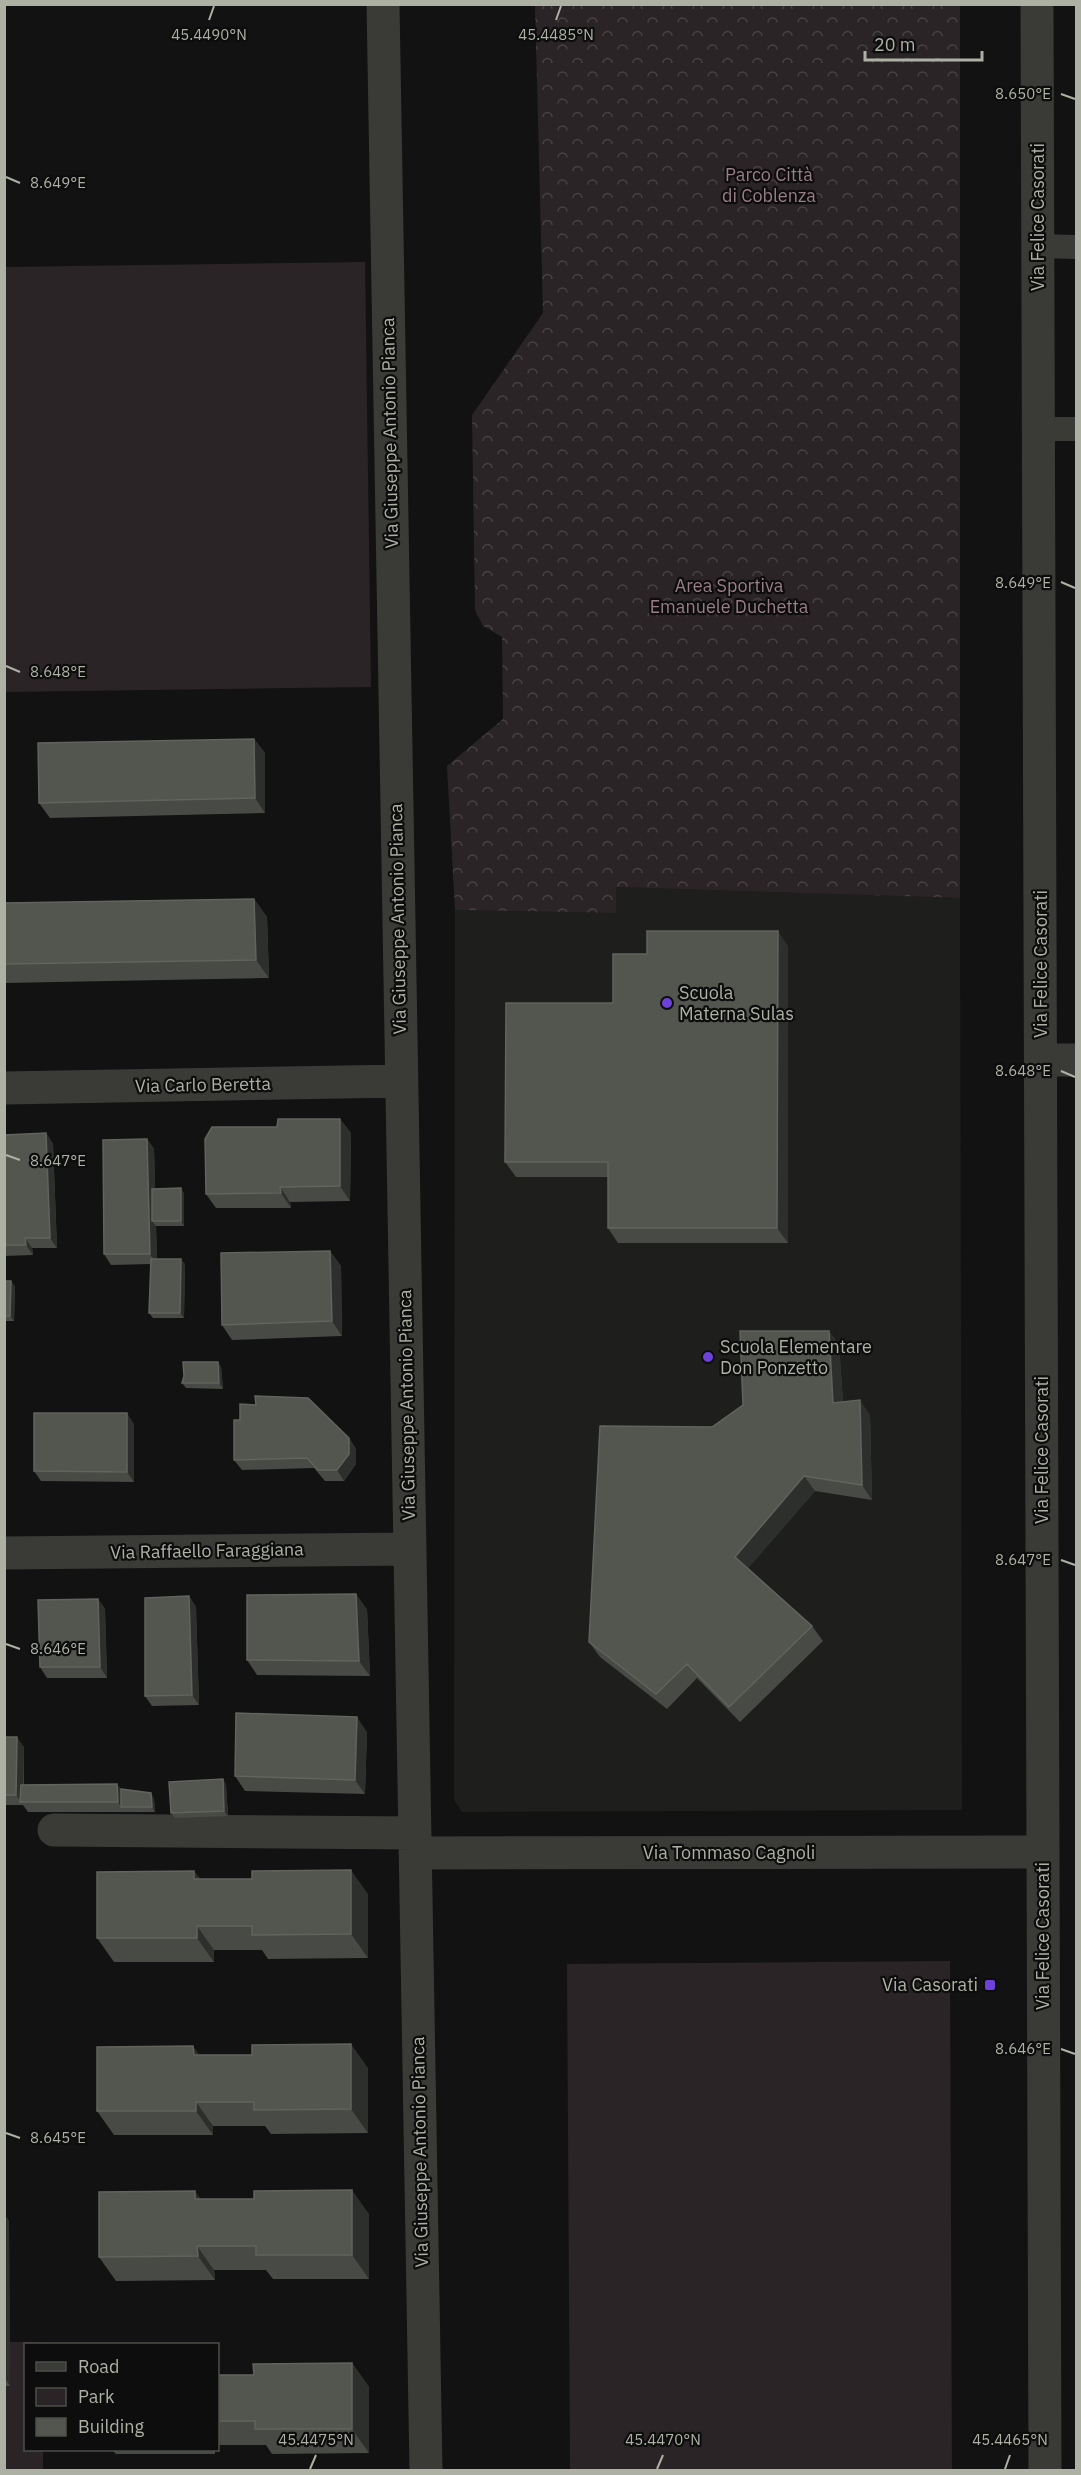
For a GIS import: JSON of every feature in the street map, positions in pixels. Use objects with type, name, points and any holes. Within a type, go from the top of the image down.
[{"type":"street","name":"Via Giuseppe Antonio Pianca","points":[[383,4],[426,2470]]},
{"type":"street","name":"Via Felice Casorati","points":[[1037,4],[1045,2470]]},
{"type":"street","points":[[1041,1060],[1077,1060]]},
{"type":"street","name":"Via Carlo Beretta","points":[[4,1088],[401,1081]]},
{"type":"street","name":"Via Raffaello Faraggiana","points":[[4,1552],[409,1549]]},
{"type":"street","points":[[54,1830],[415,1843]]},
{"type":"street","name":"Via Tommaso Cagnoli","points":[[415,1843],[1043,1852]]},
{"type":"lane","points":[[1038,246],[1077,246]]},
{"type":"lane","points":[[1038,429],[1077,429]]},
{"type":"shaded area","name":"Scuola Elementare Don Ponzetto","points":[[615,887],[960,898],[962,1810],[462,1812],[454,1800],[455,910],[615,913]]},
{"type":"green space","name":"Area Sportiva Emanuele Duchetta","points":[[535,5],[960,5],[960,898],[616,887],[616,913],[455,910],[447,766],[503,719],[502,637],[483,626],[475,610],[472,415],[543,313]]},
{"type":"green space","points":[[365,262],[371,687],[5,692],[5,267]]},
{"type":"green space","points":[[950,1961],[952,2470],[570,2470],[567,1964]]},
{"type":"green space","points":[[10,2342],[42,2342],[24,2343],[24,2451],[43,2451],[43,2470],[5,2470],[4,2386],[10,2385]]},
{"type":"building","points":[[254,739],[255,798],[39,803],[38,743]]},
{"type":"building","points":[[254,899],[256,960],[4,964],[4,903]]},
{"type":"building","points":[[647,931],[778,931],[777,1228],[608,1228],[608,1162],[505,1162],[506,1003],[613,1003],[613,954],[647,954]]},
{"type":"building","points":[[278,1119],[340,1119],[340,1186],[280,1187],[281,1193],[206,1194],[205,1139],[212,1127],[277,1127]]},
{"type":"building","points":[[46,1133],[50,1238],[25,1238],[26,1245],[4,1245],[4,1135]]},
{"type":"building","points":[[147,1139],[150,1254],[104,1254],[103,1140]]},
{"type":"building","points":[[181,1188],[181,1221],[152,1221],[152,1189]]},
{"type":"building","points":[[330,1251],[332,1321],[222,1325],[221,1253]]},
{"type":"building","points":[[151,1259],[181,1259],[180,1313],[149,1313]]},
{"type":"building","points":[[4,1281],[11,1281],[10,1316],[4,1316]]},
{"type":"building","points":[[740,1331],[829,1331],[833,1403],[860,1400],[862,1485],[804,1476],[735,1557],[812,1626],[729,1707],[687,1664],[656,1694],[589,1642],[600,1426],[712,1427],[743,1405]]},
{"type":"building","points":[[183,1362],[218,1362],[219,1383],[182,1383]]},
{"type":"building","points":[[255,1396],[308,1398],[349,1438],[349,1454],[337,1470],[318,1470],[307,1458],[234,1460],[234,1420],[240,1420],[240,1404],[256,1405]]},
{"type":"building","points":[[34,1413],[127,1413],[127,1472],[34,1471]]},
{"type":"building","points":[[356,1594],[359,1661],[247,1660],[247,1595]]},
{"type":"building","points":[[189,1596],[192,1695],[145,1696],[145,1598]]},
{"type":"building","points":[[98,1599],[100,1667],[40,1667],[38,1600]]},
{"type":"building","points":[[236,1713],[357,1717],[355,1780],[235,1776]]},
{"type":"building","points":[[4,1737],[17,1737],[16,1795],[4,1795]]},
{"type":"building","points":[[223,1779],[224,1811],[171,1813],[169,1782]]},
{"type":"building","points":[[117,1784],[118,1802],[20,1802],[21,1785]]},
{"type":"building","points":[[121,1789],[151,1793],[152,1807],[121,1807]]},
{"type":"building","points":[[351,1870],[351,1934],[252,1935],[252,1926],[197,1926],[197,1938],[97,1938],[97,1872],[194,1871],[194,1879],[252,1879],[252,1871]]},
{"type":"building","points":[[351,2044],[351,2109],[254,2110],[254,2102],[196,2102],[196,2111],[97,2111],[97,2047],[193,2046],[194,2055],[252,2055],[252,2045]]},
{"type":"building","points":[[352,2190],[352,2255],[256,2255],[256,2246],[197,2246],[198,2256],[99,2257],[99,2192],[195,2191],[195,2199],[254,2199],[254,2191]]},
{"type":"building","points":[[352,2363],[352,2429],[255,2429],[255,2421],[219,2421],[219,2375],[254,2375],[253,2364]]},
{"type":"place","name":"Scuola Materna Sulas","points":[[667,1003]]},
{"type":"place","name":"Scuola Elementare Don Ponzetto","points":[[708,1357]]},
{"type":"place","name":"Via Casorati","points":[[990,1985]]},
{"type":"park label","name":"Parco Città di Coblenza","points":[[769,186]]}]
